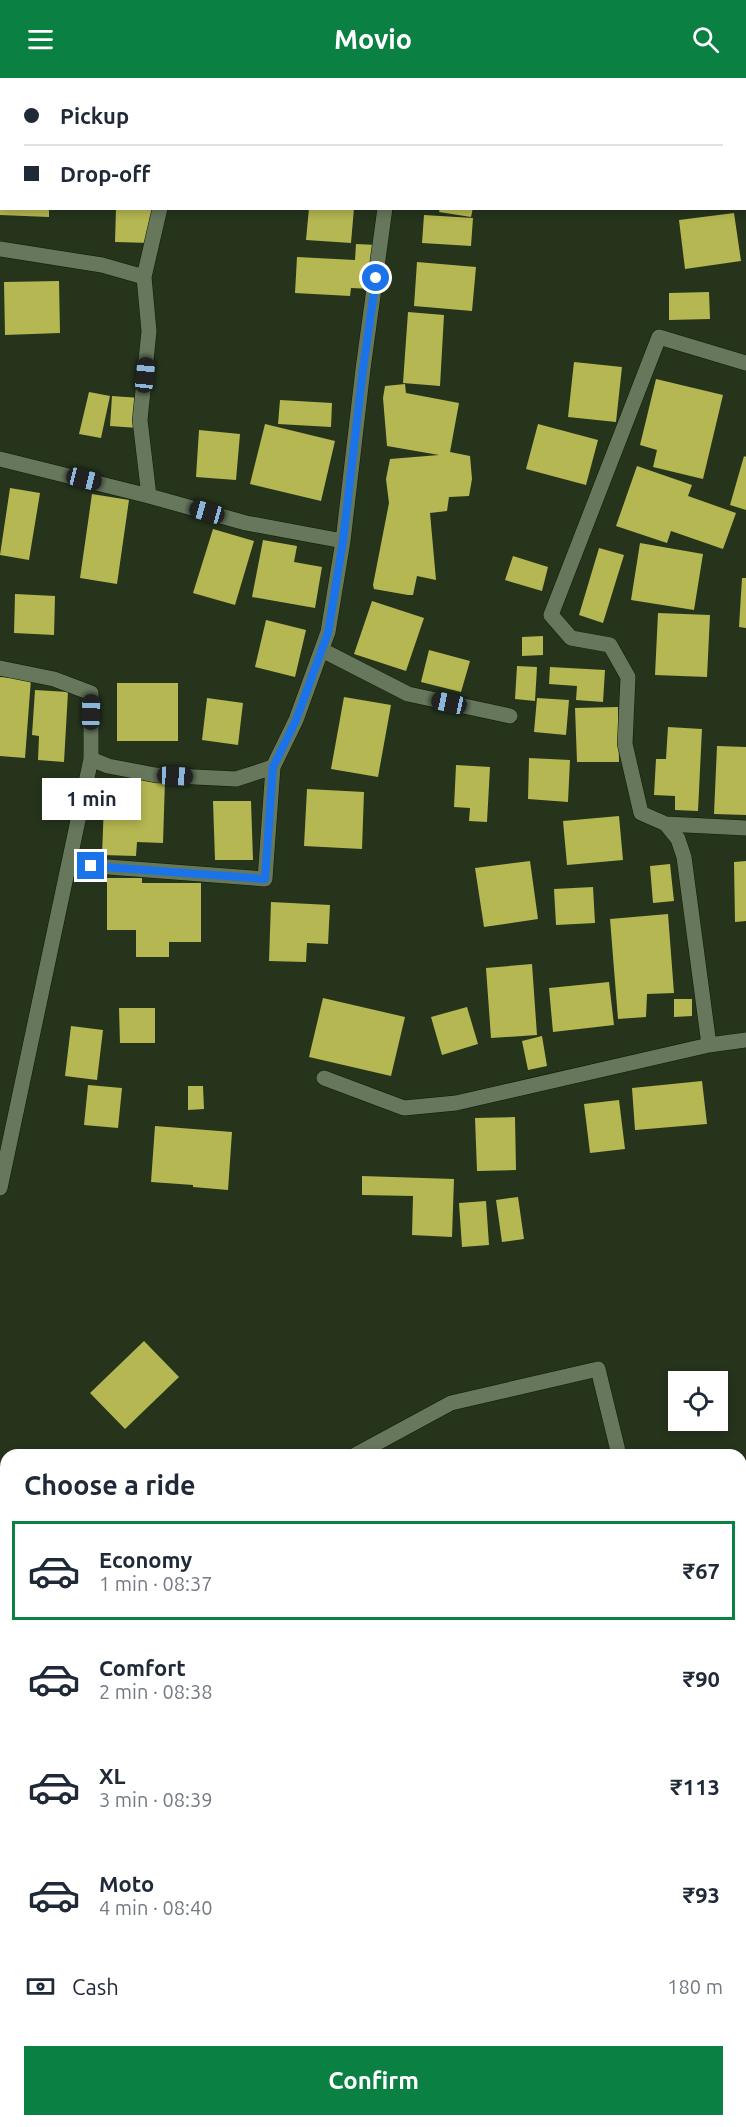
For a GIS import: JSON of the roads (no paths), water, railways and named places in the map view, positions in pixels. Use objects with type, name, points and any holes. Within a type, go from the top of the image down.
[{"type":"street","points":[[149,496],[140,420],[149,331],[144,277],[160,210]]},
{"type":"street","points":[[69,864],[265,879],[273,767],[296,720],[328,633],[343,541],[385,210]]},
{"type":"street","points":[[0,249],[102,265],[144,277]]},
{"type":"street","points":[[746,363],[659,338],[551,615],[571,638],[610,645],[628,677],[625,744],[641,813],[666,824],[746,828]]},
{"type":"street","points":[[0,459],[246,523],[343,541]]},
{"type":"street","points":[[322,650],[408,694],[510,716]]},
{"type":"street","points":[[0,668],[54,679],[91,693],[91,759],[0,1188]]},
{"type":"street","points":[[91,759],[108,766],[155,775],[237,779],[273,767]]},
{"type":"street","points":[[666,824],[678,839],[684,857],[709,1045]]},
{"type":"street","points":[[324,1078],[404,1108],[456,1103],[709,1045],[746,1040]]},
{"type":"street","points":[[366,1449],[451,1403],[598,1369],[618,1449]]}]
